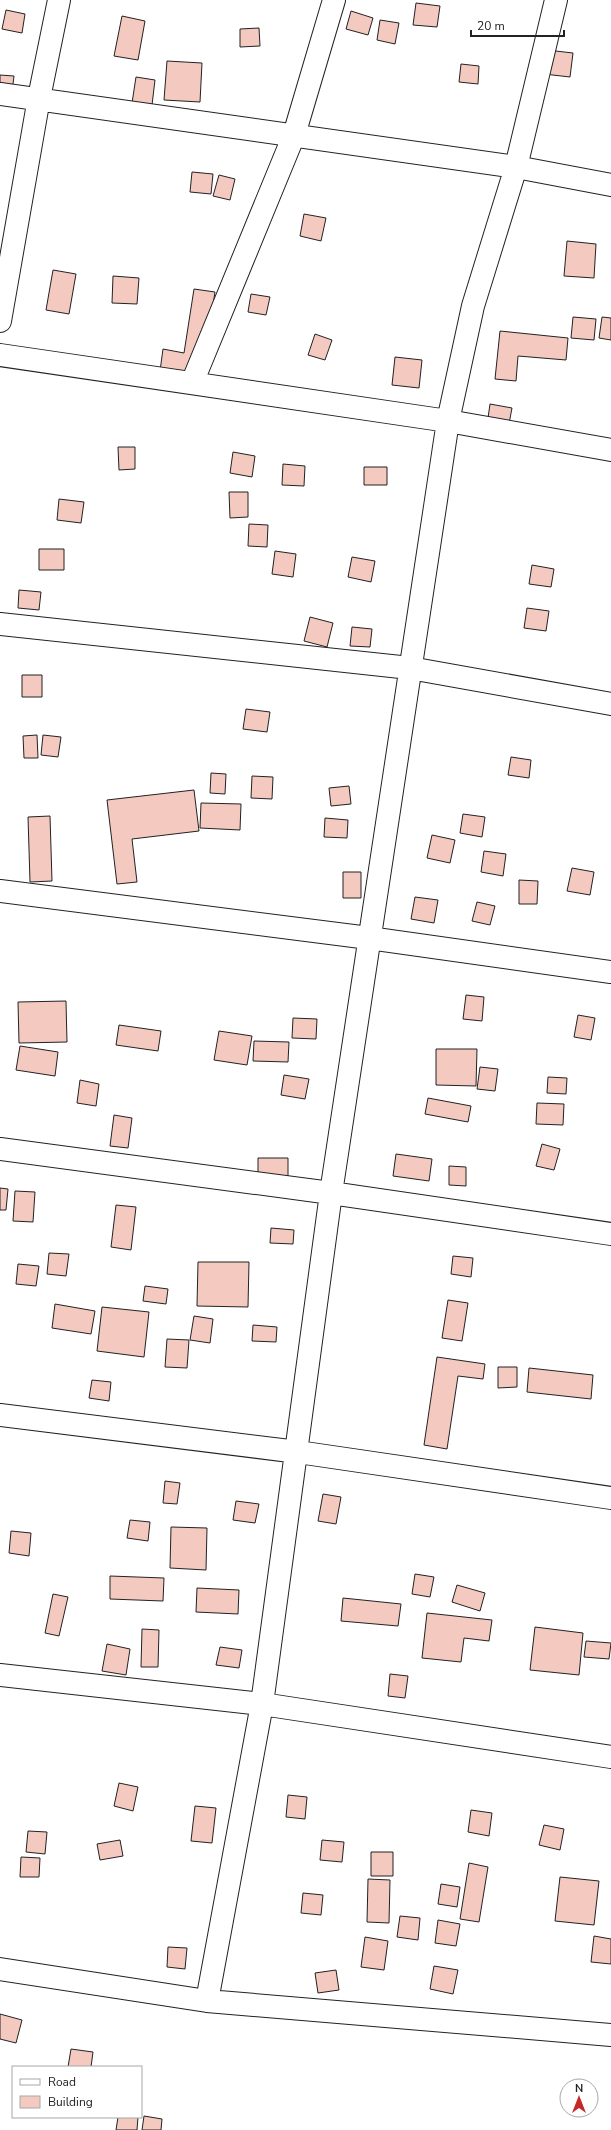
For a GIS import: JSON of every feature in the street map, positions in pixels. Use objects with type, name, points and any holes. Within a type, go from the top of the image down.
[{"type":"street","points":[[0,321],[39,98],[59,0]]},
{"type":"street","points":[[192,383],[294,135],[334,0]]},
{"type":"street","points":[[207,2001],[262,1704],[298,1452],[331,1193],[448,421],[473,306],[516,167],[556,0]]},
{"type":"street","points":[[0,94],[39,98],[516,167],[611,185]]},
{"type":"street","points":[[0,355],[448,421],[611,450]]},
{"type":"street","points":[[0,624],[410,668],[611,704]]},
{"type":"street","points":[[0,891],[369,938],[611,972]]},
{"type":"street","points":[[0,1149],[331,1193],[611,1234]]},
{"type":"street","points":[[0,1415],[298,1452],[611,1498]]},
{"type":"street","points":[[0,1675],[262,1704],[611,1758]]},
{"type":"street","points":[[0,1969],[207,2001],[611,2035]]},
{"type":"building","points":[[416,3],[440,6],[437,27],[413,25]]},
{"type":"building","points":[[6,10],[25,14],[22,33],[2,29]]},
{"type":"building","points":[[351,11],[373,18],[368,35],[346,29]]},
{"type":"building","points":[[122,16],[145,21],[138,60],[114,56]]},
{"type":"building","points":[[380,20],[399,23],[395,44],[377,40]]},
{"type":"building","points":[[259,28],[260,46],[240,47],[240,29]]},
{"type":"building","points":[[547,50],[573,53],[570,77],[544,74]]},
{"type":"building","points":[[167,61],[202,63],[200,102],[164,100]]},
{"type":"building","points":[[461,64],[479,66],[478,84],[459,82]]},
{"type":"building","points":[[0,75],[14,76],[12,92],[0,91]]},
{"type":"building","points":[[136,77],[155,80],[152,105],[132,103]]},
{"type":"building","points":[[192,172],[213,174],[211,194],[190,192]]},
{"type":"building","points":[[219,175],[235,179],[230,200],[213,196]]},
{"type":"building","points":[[304,214],[326,218],[321,241],[300,236]]},
{"type":"building","points":[[567,241],[596,244],[594,278],[564,276]]},
{"type":"building","points":[[53,270],[76,274],[69,314],[46,310]]},
{"type":"building","points":[[113,276],[139,278],[137,304],[112,303]]},
{"type":"building","points":[[194,289],[215,292],[202,377],[160,371],[163,349],[184,353]]},
{"type":"building","points":[[251,294],[270,297],[266,315],[248,312]]},
{"type":"building","points":[[573,317],[596,319],[594,340],[571,338]]},
{"type":"building","points":[[602,317],[611,318],[611,340],[599,338]]},
{"type":"building","points":[[500,331],[568,338],[566,360],[518,356],[516,381],[495,379]]},
{"type":"building","points":[[315,334],[332,340],[325,360],[308,355]]},
{"type":"building","points":[[395,357],[422,360],[419,388],[392,385]]},
{"type":"building","points":[[490,404],[512,408],[508,429],[487,425]]},
{"type":"building","points":[[118,447],[135,447],[135,469],[119,470]]},
{"type":"building","points":[[233,452],[255,456],[252,477],[230,473]]},
{"type":"building","points":[[283,464],[305,466],[304,486],[282,485]]},
{"type":"building","points":[[364,467],[387,467],[387,485],[364,485]]},
{"type":"building","points":[[229,492],[248,492],[248,517],[230,518]]},
{"type":"building","points":[[59,499],[84,502],[81,523],[57,520]]},
{"type":"building","points":[[249,524],[268,525],[267,547],[248,546]]},
{"type":"building","points":[[39,549],[64,549],[64,570],[39,570]]},
{"type":"building","points":[[275,551],[296,554],[293,577],[272,574]]},
{"type":"building","points":[[352,557],[375,561],[371,582],[348,577]]},
{"type":"building","points":[[532,565],[554,569],[551,587],[529,584]]},
{"type":"building","points":[[19,590],[41,592],[39,610],[18,608]]},
{"type":"building","points":[[527,608],[549,611],[546,631],[524,628]]},
{"type":"building","points":[[310,617],[333,623],[327,647],[304,641]]},
{"type":"building","points":[[352,627],[372,629],[370,647],[350,646]]},
{"type":"building","points":[[22,675],[42,675],[42,697],[22,697]]},
{"type":"building","points":[[246,709],[270,712],[267,732],[243,729]]},
{"type":"building","points":[[37,735],[38,758],[24,758],[23,736]]},
{"type":"building","points":[[43,735],[61,737],[58,757],[41,755]]},
{"type":"building","points":[[511,757],[531,760],[529,778],[508,775]]},
{"type":"building","points":[[211,773],[226,774],[225,794],[210,793]]},
{"type":"building","points":[[252,776],[273,777],[272,799],[251,798]]},
{"type":"building","points":[[349,786],[351,804],[331,806],[329,788]]},
{"type":"building","points":[[194,790],[199,831],[132,839],[137,882],[117,884],[107,800]]},
{"type":"building","points":[[201,803],[241,804],[240,830],[200,828]]},
{"type":"building","points":[[463,814],[485,817],[482,837],[460,833]]},
{"type":"building","points":[[50,816],[52,881],[30,882],[28,817]]},
{"type":"building","points":[[325,818],[348,820],[347,838],[324,837]]},
{"type":"building","points":[[432,835],[455,840],[450,863],[427,858]]},
{"type":"building","points":[[484,851],[506,854],[503,876],[481,872]]},
{"type":"building","points":[[572,868],[594,872],[590,895],[567,891]]},
{"type":"building","points":[[343,872],[361,872],[361,898],[343,898]]},
{"type":"building","points":[[519,880],[538,881],[537,904],[519,904]]},
{"type":"building","points":[[415,897],[438,900],[434,923],[411,919]]},
{"type":"building","points":[[477,902],[495,906],[490,925],[472,921]]},
{"type":"building","points":[[466,995],[484,997],[482,1021],[463,1019]]},
{"type":"building","points":[[66,1001],[67,1042],[19,1043],[18,1002]]},
{"type":"building","points":[[578,1015],[595,1018],[591,1040],[574,1037]]},
{"type":"building","points":[[293,1018],[317,1019],[316,1039],[292,1038]]},
{"type":"building","points":[[119,1025],[161,1031],[158,1051],[116,1045]]},
{"type":"building","points":[[219,1031],[252,1036],[247,1065],[214,1060]]},
{"type":"building","points":[[254,1041],[289,1042],[288,1062],[253,1061]]},
{"type":"building","points":[[20,1046],[58,1052],[55,1076],[16,1070]]},
{"type":"building","points":[[436,1049],[477,1049],[476,1086],[436,1085]]},
{"type":"building","points":[[480,1067],[498,1069],[495,1091],[477,1089]]},
{"type":"building","points":[[284,1075],[309,1079],[305,1099],[281,1095]]},
{"type":"building","points":[[548,1077],[567,1078],[566,1094],[547,1093]]},
{"type":"building","points":[[80,1080],[99,1084],[96,1106],[77,1103]]},
{"type":"building","points":[[428,1098],[471,1106],[468,1122],[425,1114]]},
{"type":"building","points":[[537,1103],[564,1104],[563,1125],[536,1124]]},
{"type":"building","points":[[114,1115],[132,1118],[128,1148],[110,1146]]},
{"type":"building","points":[[542,1144],[560,1149],[554,1170],[536,1166]]},
{"type":"building","points":[[396,1154],[432,1159],[429,1181],[393,1176]]},
{"type":"building","points":[[258,1158],[288,1158],[288,1176],[258,1175]]},
{"type":"building","points":[[449,1166],[466,1167],[466,1186],[449,1185]]},
{"type":"building","points":[[0,1188],[8,1189],[6,1210],[0,1210]]},
{"type":"building","points":[[15,1191],[35,1192],[33,1222],[13,1221]]},
{"type":"building","points":[[116,1205],[136,1207],[131,1250],[111,1247]]},
{"type":"building","points":[[271,1228],[294,1230],[293,1244],[270,1243]]},
{"type":"building","points":[[49,1253],[69,1254],[66,1276],[47,1274]]},
{"type":"building","points":[[453,1256],[473,1258],[471,1277],[451,1274]]},
{"type":"building","points":[[198,1262],[249,1262],[248,1307],[197,1306]]},
{"type":"building","points":[[18,1264],[39,1266],[36,1286],[16,1284]]},
{"type":"building","points":[[145,1286],[168,1289],[166,1304],[143,1301]]},
{"type":"building","points":[[448,1300],[468,1303],[462,1341],[442,1338]]},
{"type":"building","points":[[55,1304],[95,1311],[91,1334],[52,1328]]},
{"type":"building","points":[[102,1307],[149,1312],[144,1357],[97,1351]]},
{"type":"building","points":[[194,1316],[213,1319],[210,1343],[190,1340]]},
{"type":"building","points":[[253,1325],[277,1327],[276,1342],[252,1341]]},
{"type":"building","points":[[167,1339],[189,1340],[187,1368],[165,1367]]},
{"type":"building","points":[[437,1357],[485,1364],[483,1379],[458,1376],[447,1449],[424,1445]]},
{"type":"building","points":[[498,1367],[517,1367],[517,1387],[498,1388]]},
{"type":"building","points":[[529,1368],[593,1375],[591,1399],[527,1392]]},
{"type":"building","points":[[92,1380],[111,1382],[109,1401],[89,1398]]},
{"type":"building","points":[[165,1481],[180,1483],[177,1504],[163,1503]]},
{"type":"building","points":[[323,1494],[341,1497],[336,1524],[318,1521]]},
{"type":"building","points":[[236,1501],[259,1504],[255,1523],[233,1520]]},
{"type":"building","points":[[130,1520],[150,1522],[148,1541],[127,1538]]},
{"type":"building","points":[[171,1527],[207,1528],[206,1570],[170,1568]]},
{"type":"building","points":[[11,1531],[31,1533],[29,1556],[9,1553]]},
{"type":"building","points":[[415,1574],[434,1577],[430,1597],[412,1594]]},
{"type":"building","points":[[110,1576],[164,1578],[163,1601],[110,1599]]},
{"type":"building","points":[[457,1585],[485,1593],[480,1611],[452,1602]]},
{"type":"building","points":[[197,1588],[239,1590],[238,1614],[196,1612]]},
{"type":"building","points":[[53,1594],[68,1597],[59,1636],[45,1633]]},
{"type":"building","points":[[343,1598],[401,1604],[398,1626],[341,1621]]},
{"type":"building","points":[[427,1613],[492,1620],[489,1641],[464,1638],[461,1662],[422,1658]]},
{"type":"building","points":[[535,1627],[583,1633],[579,1675],[530,1670]]},
{"type":"building","points":[[142,1629],[159,1630],[158,1667],[141,1667]]},
{"type":"building","points":[[586,1641],[611,1643],[609,1659],[584,1657]]},
{"type":"building","points":[[107,1644],[130,1649],[126,1675],[102,1671]]},
{"type":"building","points":[[220,1647],[242,1650],[239,1668],[216,1665]]},
{"type":"building","points":[[390,1674],[408,1676],[405,1698],[388,1696]]},
{"type":"building","points":[[119,1783],[138,1787],[133,1811],[114,1806]]},
{"type":"building","points":[[288,1795],[307,1797],[305,1819],[286,1817]]},
{"type":"building","points":[[195,1806],[216,1808],[212,1843],[191,1841]]},
{"type":"building","points":[[471,1810],[492,1813],[489,1836],[468,1832]]},
{"type":"building","points":[[544,1825],[564,1829],[560,1850],[539,1845]]},
{"type":"building","points":[[28,1831],[47,1832],[45,1854],[26,1852]]},
{"type":"building","points":[[120,1840],[123,1856],[100,1860],[97,1844]]},
{"type":"building","points":[[322,1840],[344,1842],[342,1862],[320,1860]]},
{"type":"building","points":[[371,1852],[393,1852],[393,1876],[371,1876]]},
{"type":"building","points":[[21,1857],[40,1858],[39,1877],[20,1877]]},
{"type":"building","points":[[469,1863],[488,1867],[479,1922],[460,1919]]},
{"type":"building","points":[[560,1877],[599,1881],[594,1925],[555,1921]]},
{"type":"building","points":[[368,1879],[390,1880],[389,1923],[367,1922]]},
{"type":"building","points":[[441,1884],[460,1887],[457,1907],[438,1904]]},
{"type":"building","points":[[303,1893],[323,1895],[321,1915],[301,1913]]},
{"type":"building","points":[[400,1916],[420,1918],[418,1940],[397,1937]]},
{"type":"building","points":[[438,1920],[460,1924],[456,1946],[435,1943]]},
{"type":"building","points":[[594,1936],[611,1939],[611,1964],[591,1962]]},
{"type":"building","points":[[365,1937],[388,1941],[384,1970],[361,1967]]},
{"type":"building","points":[[168,1947],[187,1948],[185,1969],[167,1967]]},
{"type":"building","points":[[434,1966],[458,1970],[453,1994],[430,1989]]},
{"type":"building","points":[[336,1970],[339,1990],[318,1993],[315,1973]]},
{"type":"building","points":[[0,2014],[22,2020],[16,2043],[0,2039]]},
{"type":"building","points":[[71,2049],[93,2052],[91,2066],[68,2066]]},
{"type":"building","points":[[144,2116],[162,2119],[161,2130],[142,2130]]},
{"type":"building","points":[[118,2118],[138,2118],[137,2130],[116,2130]]}]
